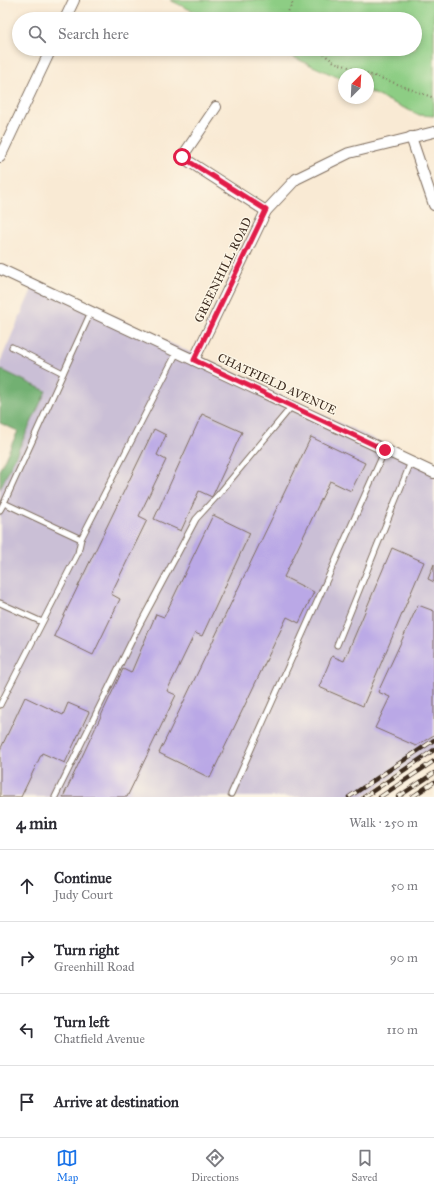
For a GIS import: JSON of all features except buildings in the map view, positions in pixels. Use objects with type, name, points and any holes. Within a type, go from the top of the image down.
[{"type":"street","points":[[68,12],[74,0]]},
{"type":"street","points":[[0,157],[48,56]]},
{"type":"street","points":[[216,107],[182,157],[266,210]]},
{"type":"street","name":"GREENHILL ROAD","points":[[194,360],[266,210],[296,179],[349,153],[434,132]]},
{"type":"street","points":[[411,138],[434,205]]},
{"type":"street","name":"CHATFIELD AVENUE","points":[[0,269],[434,473]]},
{"type":"lane","points":[[0,510],[90,312]]},
{"type":"lane","points":[[12,347],[63,373]]},
{"type":"lane","points":[[0,705],[78,553],[81,539],[177,352]]},
{"type":"lane","points":[[55,797],[140,624],[196,518],[218,495],[292,406]]},
{"type":"lane","points":[[231,794],[385,450]]},
{"type":"lane","points":[[337,645],[411,462]]},
{"type":"lane","points":[[4,503],[81,539]]},
{"type":"lane","points":[[0,603],[42,622]]},
{"type":"path","points":[[288,12],[294,0]]},
{"type":"path","points":[[326,56],[334,62],[434,98]]},
{"type":"shaded area","points":[[36,280],[434,467],[434,749],[363,797],[0,797],[0,489],[46,391],[0,369],[0,362]]},
{"type":"green space","points":[[170,0],[434,0],[434,116],[419,115],[374,94],[374,68],[338,68],[338,77],[291,56],[422,56],[422,12],[195,12]]},
{"type":"green space","points":[[0,369],[46,391],[0,489],[0,469],[18,431],[0,423]]},
{"type":"railway","points":[[349,797],[434,740]]},
{"type":"railway","points":[[364,797],[434,750]]},
{"type":"railway","points":[[380,797],[434,761]]},
{"type":"railway","points":[[398,797],[434,773]]},
{"type":"railway","points":[[412,797],[434,782]]},
{"type":"route","points":[[182,157],[266,210],[194,360],[385,450]]}]
